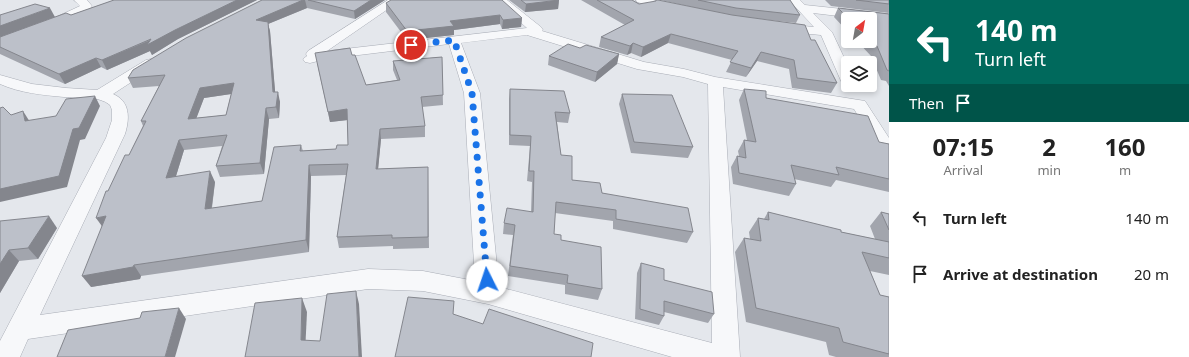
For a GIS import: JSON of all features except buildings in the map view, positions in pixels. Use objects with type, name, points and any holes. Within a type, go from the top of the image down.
[{"type":"street","points":[[66,18],[85,8],[86,6],[79,0]]},
{"type":"street","points":[[396,0],[312,55],[310,59],[325,55],[537,30]]},
{"type":"street","points":[[500,0],[537,30]]},
{"type":"street","points":[[641,0],[682,11]]},
{"type":"street","points":[[798,4],[889,18]]},
{"type":"street","points":[[798,4],[826,32],[841,65]]},
{"type":"street","points":[[44,27],[95,8]]},
{"type":"street","points":[[772,26],[826,32]]},
{"type":"street","points":[[537,30],[531,32],[642,66],[684,73],[715,81],[859,105]]},
{"type":"street","points":[[454,40],[472,93],[488,294]]},
{"type":"street","points":[[100,95],[159,58]]},
{"type":"street","points":[[0,79],[6,82],[33,88],[67,93],[100,95],[116,101],[119,107],[120,124],[115,138],[6,357]]},
{"type":"street","points":[[715,81],[726,357]]},
{"type":"street","points":[[853,92],[859,105],[889,152]]},
{"type":"street","points":[[21,329],[368,279],[423,281],[488,294],[716,357]]},
{"type":"route","points":[[411,45],[454,40],[472,93],[487,280]]}]
